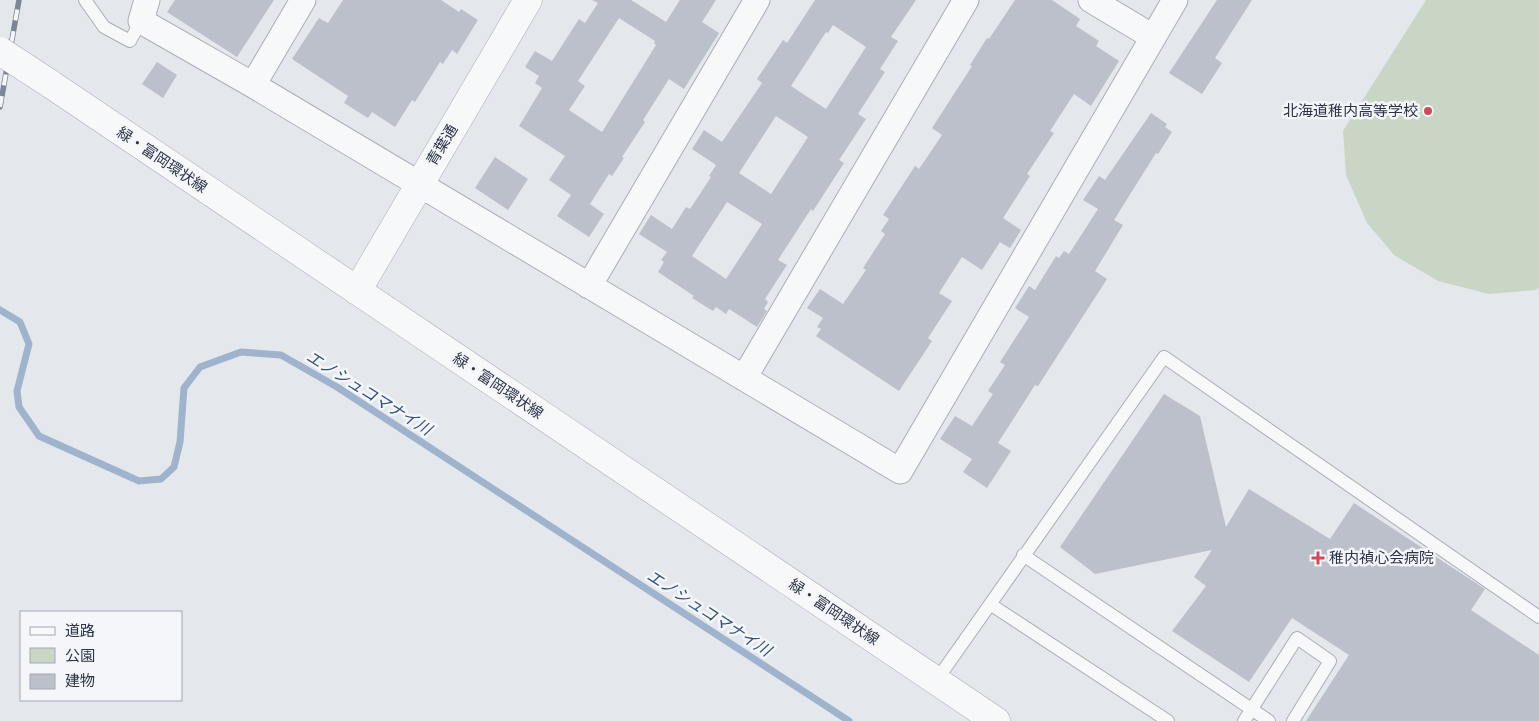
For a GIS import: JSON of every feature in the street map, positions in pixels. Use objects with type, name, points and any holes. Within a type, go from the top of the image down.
[{"type":"street","points":[[253,86],[303,0]]},
{"type":"street","name":"青葉通","points":[[357,291],[528,0]]},
{"type":"street","points":[[589,286],[757,0]]},
{"type":"street","points":[[744,378],[966,0]]},
{"type":"street","points":[[1091,0],[1153,37]]},
{"type":"street","points":[[144,10],[253,86],[900,471],[1175,0]]},
{"type":"street","name":"緑・富岡環状線","points":[[0,51],[996,721]]},
{"type":"lane","points":[[85,0],[104,27],[130,41],[144,10]]},
{"type":"lane","points":[[936,681],[1164,358],[1539,617]]},
{"type":"lane","points":[[1023,556],[1269,721]]},
{"type":"lane","points":[[990,604],[1168,721]]},
{"type":"lane","points":[[1244,721],[1297,638],[1330,662],[1293,721]]},
{"type":"green space","points":[[1426,0],[1539,0],[1539,288],[1535,290],[1489,294],[1438,281],[1394,255],[1367,223],[1346,175],[1343,131]]},
{"type":"building","points":[[175,0],[274,0],[237,57],[167,12]]},
{"type":"building","points":[[343,0],[441,0],[459,12],[461,9],[478,20],[457,54],[452,50],[443,64],[440,62],[415,102],[412,100],[395,127],[372,112],[368,118],[344,103],[348,96],[292,59],[319,18],[328,23]]},
{"type":"building","points":[[592,0],[631,0],[666,22],[680,0],[716,0],[702,22],[719,33],[684,89],[669,79],[643,120],[645,122],[622,157],[624,158],[612,176],[609,174],[590,204],[604,214],[589,237],[557,216],[571,195],[549,180],[565,156],[519,126],[542,88],[535,83],[539,76],[525,67],[535,51],[552,61],[579,19],[585,23],[598,3]],"holes":[[[619,18],[655,41],[656,45],[602,132],[569,110],[585,86],[578,81]]]},
{"type":"building","points":[[815,0],[916,0],[891,37],[898,41],[880,69],[885,72],[858,114],[866,119],[839,160],[844,163],[778,260],[787,265],[765,299],[768,302],[764,309],[767,311],[757,327],[729,309],[726,314],[716,307],[713,311],[692,298],[694,296],[658,272],[664,262],[661,260],[667,252],[639,234],[651,215],[672,229],[686,207],[690,209],[711,177],[709,176],[716,165],[692,149],[704,130],[722,142],[762,83],[757,79],[783,40],[787,43]],"holes":[[[833,25],[866,47],[826,109],[791,86],[826,32],[828,33]],[[776,116],[808,137],[771,194],[739,173]],[[727,202],[762,224],[726,279],[692,256]]]},
{"type":"building","points":[[1015,0],[1052,0],[1080,19],[1076,26],[1099,41],[1096,46],[1119,61],[1091,106],[1074,94],[1050,131],[1054,133],[1027,174],[1030,176],[1003,218],[1021,230],[1010,248],[1000,242],[982,270],[962,257],[939,293],[952,301],[928,338],[932,341],[899,391],[816,336],[821,329],[817,327],[823,318],[807,308],[820,289],[843,304],[866,270],[863,268],[885,234],[881,231],[889,219],[883,215],[915,166],[919,169],[942,135],[932,128],[972,66],[970,65],[987,38],[989,39]]},
{"type":"building","points":[[1217,0],[1252,0],[1215,58],[1222,63],[1202,94],[1169,73]]},
{"type":"building","points":[[157,62],[177,75],[163,98],[142,84]]},
{"type":"building","points":[[1151,113],[1167,124],[1165,127],[1172,132],[1158,154],[1156,153],[1114,220],[1123,225],[1095,271],[1107,279],[1038,386],[1035,385],[998,443],[1011,451],[987,488],[963,472],[972,459],[940,439],[955,416],[972,426],[993,394],[988,391],[1005,365],[1000,362],[1029,317],[1015,308],[1029,286],[1035,290],[1056,256],[1059,258],[1064,251],[1069,254],[1098,209],[1083,200],[1099,176],[1105,180]]},
{"type":"building","points":[[495,157],[528,179],[508,210],[475,188]]},
{"type":"building","name":"稚内禎心会病院","points":[[1164,394],[1200,416],[1226,527],[1249,489],[1330,539],[1354,503],[1485,589],[1471,610],[1539,655],[1539,721],[1306,721],[1349,655],[1292,618],[1249,682],[1172,631],[1206,586],[1194,577],[1212,550],[1095,574],[1060,547]]},
{"type":"waterway","name":"エノシュコマナイ川","points":[[0,310],[20,322],[29,344],[17,391],[19,407],[39,436],[139,481],[161,479],[174,467],[180,442],[184,388],[200,367],[241,352],[281,355],[337,387],[849,721]]},
{"type":"railway","points":[[0,107],[19,0]]},
{"type":"place","name":"北海道稚内高等学校","points":[[1428,111]]},
{"type":"place","name":"稚内禎心会病院","points":[[1318,558]]}]
